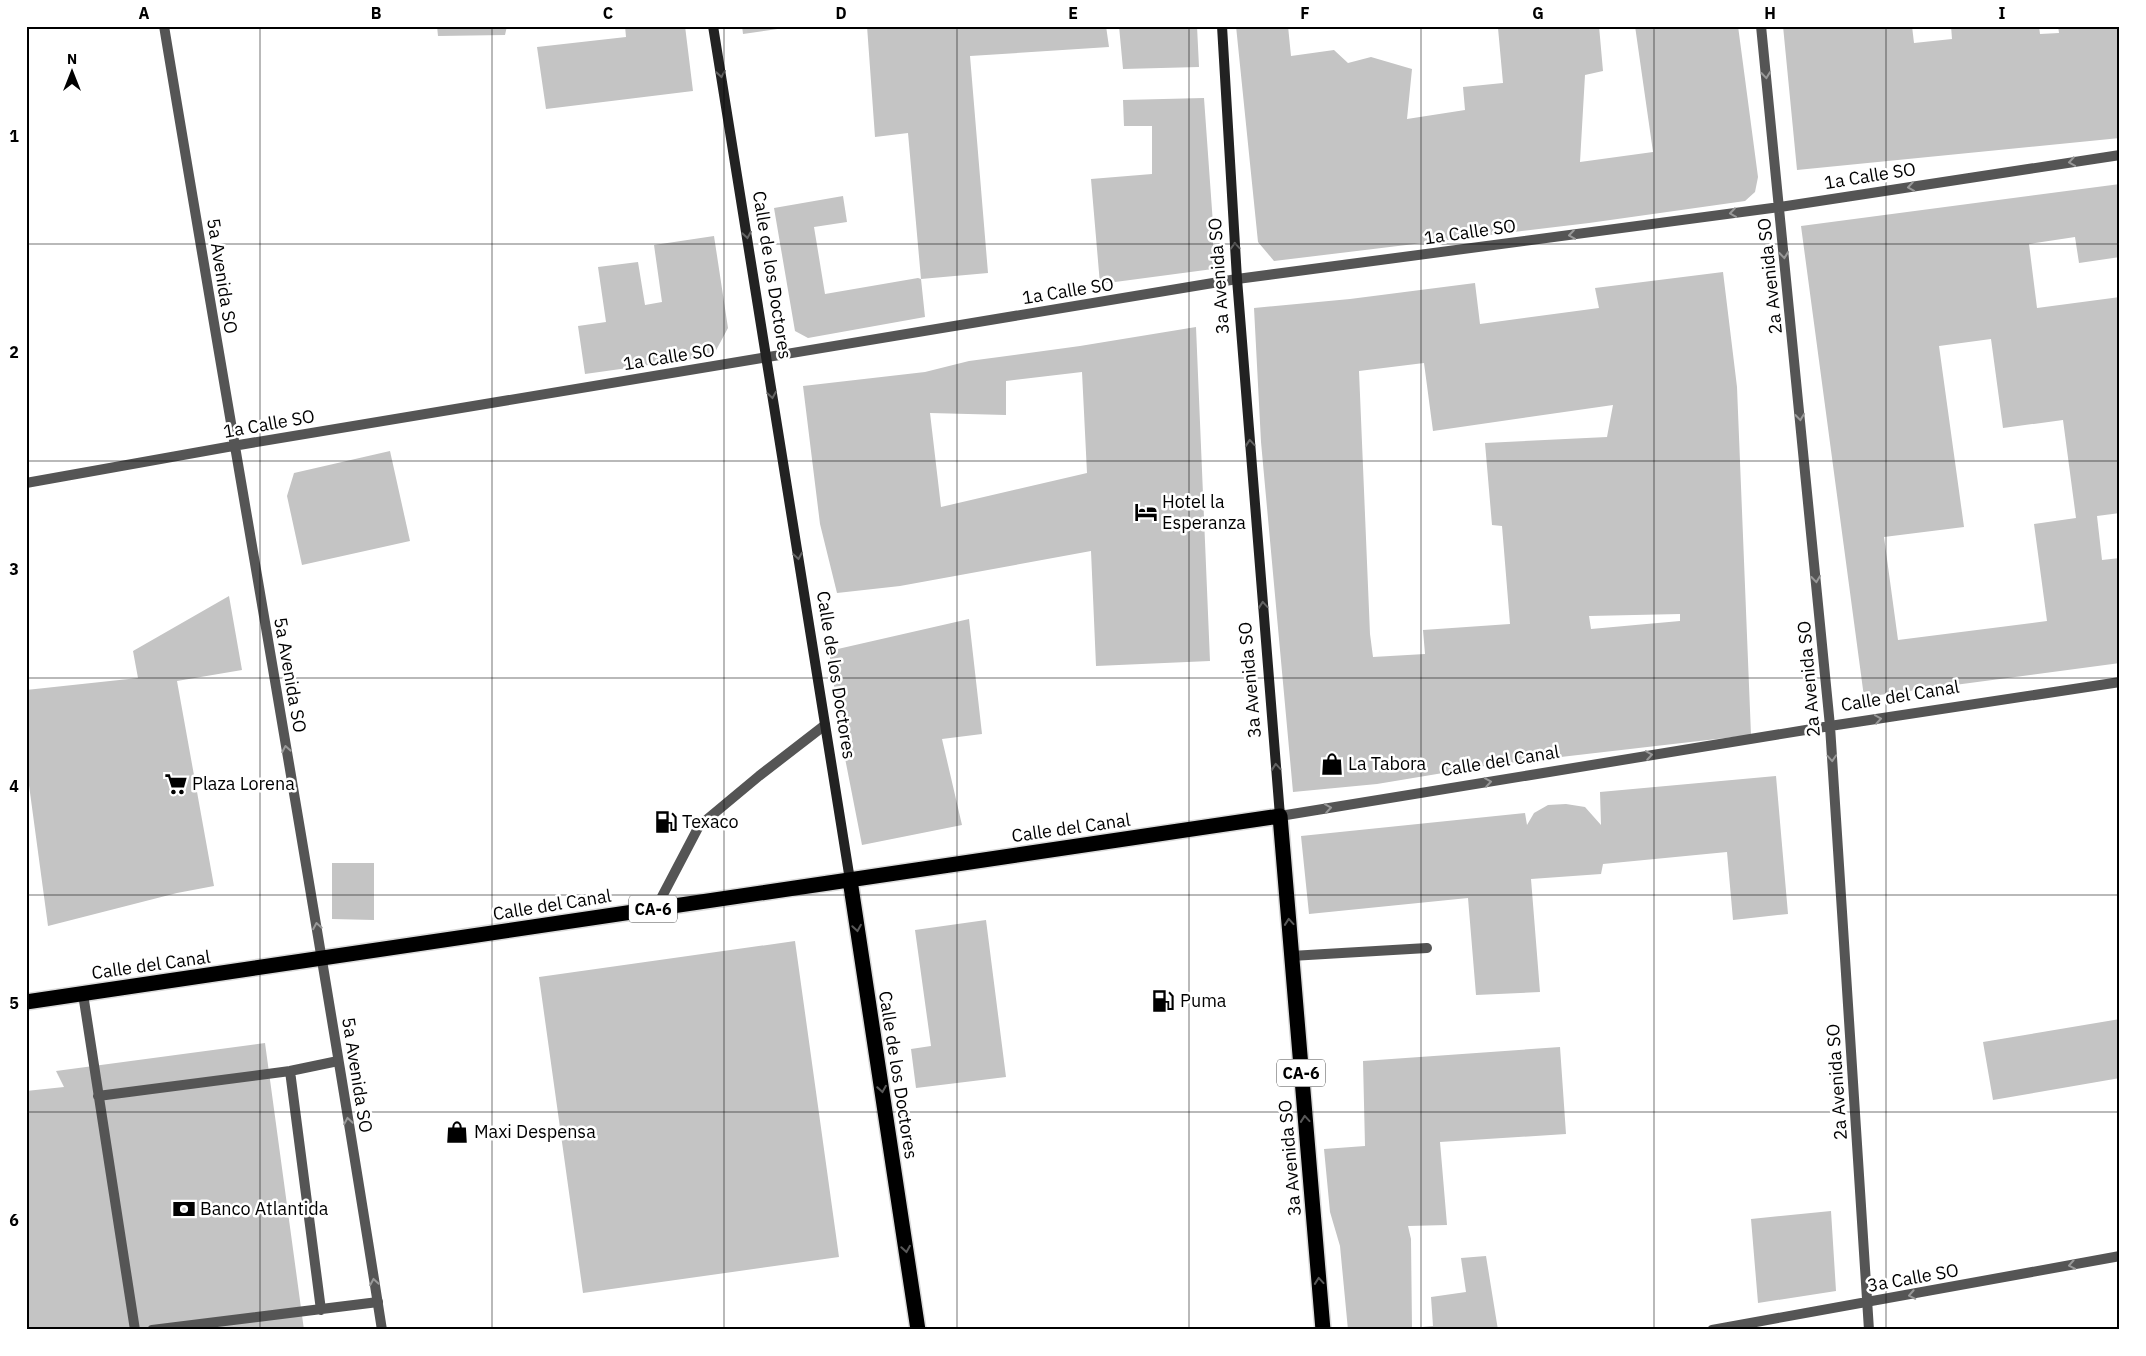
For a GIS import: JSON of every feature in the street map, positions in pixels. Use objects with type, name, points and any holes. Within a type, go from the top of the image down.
[{"type":"highway","name":"Calle del Canal","points":[[26,1002],[1280,816]]},
{"type":"highway","name":"3a Avenida SO","points":[[1280,816],[1323,1330]]},
{"type":"highway","name":"Calle de los Doctores","points":[[850,880],[918,1330]]},
{"type":"main road","name":"Calle de los Doctores","points":[[713,26],[850,880]]},
{"type":"main road","name":"3a Avenida SO","points":[[1222,26],[1238,279],[1280,816]]},
{"type":"street","name":"5a Avenida SO","points":[[164,26],[233,446],[323,959],[382,1330]]},
{"type":"street","name":"2a Avenida SO","points":[[1760,26],[1780,207],[1830,726],[1869,1330]]},
{"type":"street","name":"1a Calle SO","points":[[26,484],[233,446],[1238,279],[1780,207],[2120,155]]},
{"type":"street","name":"Calle del Canal","points":[[1280,816],[1830,726],[2120,682]]},
{"type":"street","points":[[656,908],[699,826],[758,776],[825,725]]},
{"type":"street","points":[[1292,956],[1427,948]]},
{"type":"street","points":[[83,994],[135,1330]]},
{"type":"street","points":[[98,1096],[290,1071],[338,1061]]},
{"type":"street","points":[[290,1071],[321,1310]]},
{"type":"street","name":"3a Calle SO","points":[[1712,1330],[2120,1256]]},
{"type":"street","points":[[152,1330],[378,1302]]},
{"type":"building","points":[[437,26],[507,26],[505,35],[438,36]]},
{"type":"building","points":[[625,26],[685,26],[693,91],[546,109],[537,47],[626,37]]},
{"type":"building","points":[[742,26],[791,26],[791,27],[743,34]]},
{"type":"building","points":[[867,26],[1106,26],[1109,47],[970,56],[988,273],[921,279],[908,133],[875,137]]},
{"type":"building","points":[[1119,26],[1197,26],[1199,67],[1123,69]]},
{"type":"building","points":[[1236,26],[1288,26],[1291,56],[1334,50],[1348,63],[1371,57],[1412,69],[1407,119],[1465,110],[1463,87],[1503,83],[1498,28],[1436,28],[1436,26],[1599,26],[1603,71],[1585,75],[1580,162],[1653,152],[1635,26],[1738,26],[1758,177],[1755,192],[1745,201],[1589,223],[1274,261],[1258,242]]},
{"type":"building","points":[[1783,26],[1912,26],[1914,43],[1952,39],[1951,26],[2039,26],[2040,34],[2059,33],[2058,26],[2120,26],[2120,138],[1797,170]]},
{"type":"building","points":[[1204,98],[1213,224],[1213,269],[1100,284],[1091,179],[1152,174],[1152,126],[1124,126],[1123,100]]},
{"type":"building","points":[[2120,184],[2120,257],[2079,263],[2075,237],[2029,244],[2037,308],[2120,297],[2120,513],[2097,516],[2102,560],[2120,558],[2120,663],[1864,697],[1801,226]],"holes":[[[1991,339],[2003,428],[2063,420],[2076,518],[2034,524],[2047,621],[1898,640],[1884,537],[1964,527],[1939,346]]]},
{"type":"building","points":[[843,196],[847,222],[814,227],[825,294],[918,278],[921,279],[925,317],[808,338],[795,331],[774,208]]},
{"type":"building","points":[[714,236],[728,328],[713,356],[585,374],[578,326],[606,322],[598,267],[638,262],[645,305],[662,302],[654,245]]},
{"type":"building","points":[[1723,272],[1737,387],[1751,735],[1491,765],[1377,784],[1293,792],[1261,442],[1254,308],[1350,299],[1475,283],[1480,324],[1599,308],[1595,288]],"holes":[[[1424,363],[1433,431],[1613,405],[1607,437],[1485,443],[1492,525],[1502,526],[1510,624],[1423,630],[1425,654],[1373,657],[1370,634],[1359,371]],[[1680,614],[1680,621],[1591,629],[1589,616]]]},
{"type":"building","points":[[1196,327],[1210,661],[1096,666],[1091,551],[900,586],[837,593],[820,524],[803,386],[925,372],[969,361],[1080,346]],"holes":[[[1082,372],[1087,473],[941,507],[930,413],[1006,415],[1006,381]]]},
{"type":"building","points":[[390,451],[410,541],[302,565],[287,496],[294,473]]},
{"type":"building","points":[[229,596],[242,670],[177,681],[214,886],[177,893],[48,926],[26,763],[26,690],[138,678],[133,651]]},
{"type":"building","points":[[969,619],[982,734],[942,739],[962,825],[862,845],[844,753],[829,651]]},
{"type":"building","points":[[1776,776],[1788,914],[1733,920],[1727,852],[1603,864],[1601,874],[1531,879],[1540,992],[1476,995],[1468,898],[1309,914],[1301,836],[1525,813],[1527,825],[1534,813],[1548,805],[1566,804],[1585,807],[1601,825],[1600,792]]},
{"type":"building","points":[[332,863],[374,863],[374,920],[332,919]]},
{"type":"building","points":[[986,920],[1006,1077],[916,1088],[911,1049],[931,1046],[915,930]]},
{"type":"building","points":[[795,941],[839,1257],[583,1293],[539,977]]},
{"type":"building","points":[[2120,1019],[2120,1078],[1993,1100],[1983,1042]]},
{"type":"building","name":"Banco Atlantida","points":[[265,1043],[304,1330],[26,1330],[26,1091],[64,1087],[56,1071]]},
{"type":"building","points":[[1560,1047],[1566,1134],[1440,1142],[1447,1225],[1408,1226],[1411,1239],[1412,1328],[1433,1326],[1431,1297],[1466,1292],[1461,1258],[1486,1256],[1498,1330],[1348,1330],[1340,1246],[1330,1212],[1324,1149],[1365,1146],[1363,1061]]},
{"type":"building","points":[[1831,1211],[1836,1291],[1758,1303],[1751,1219]]},
{"type":"place","name":"Hotel la Esperanza","points":[[1146,512]]},
{"type":"place","name":"La Tabora","points":[[1332,764]]},
{"type":"place","name":"Plaza Lorena","points":[[176,784]]},
{"type":"place","name":"Texaco","points":[[666,822]]},
{"type":"place","name":"Puma","points":[[1163,1001]]},
{"type":"place","name":"Maxi Despensa","points":[[457,1132]]},
{"type":"place","name":"Banco Atlantida","points":[[184,1209]]}]
